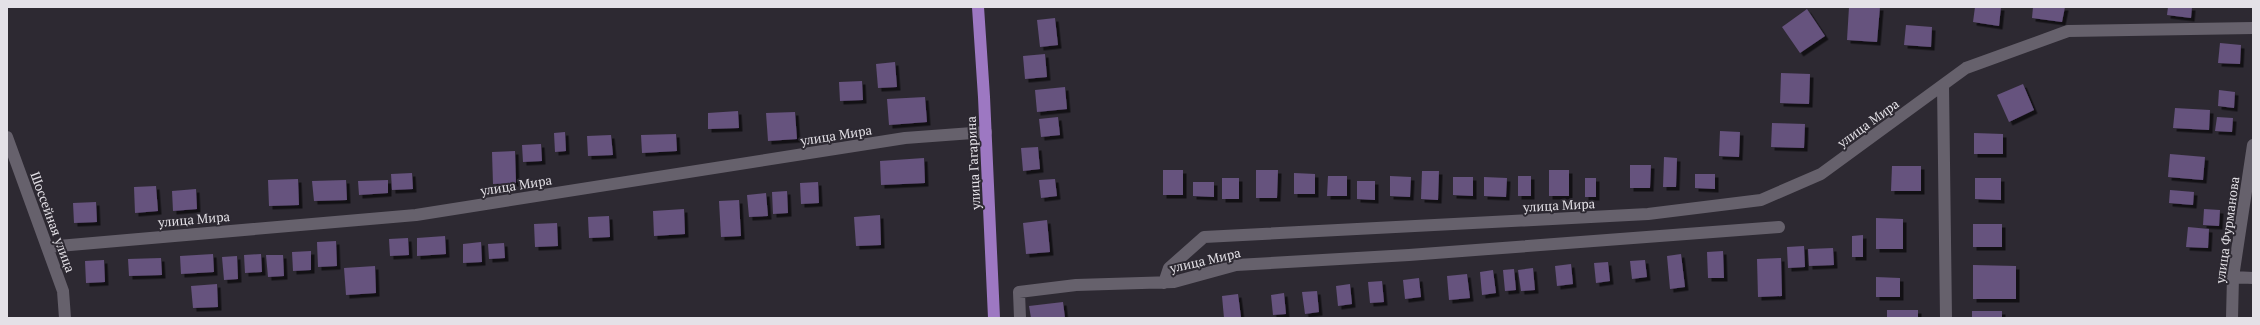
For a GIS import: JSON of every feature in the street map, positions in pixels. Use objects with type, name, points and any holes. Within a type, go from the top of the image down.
[{"type":"main road","name":"улица Гагарина","points":[[978,7],[986,132],[994,318]]},
{"type":"street","name":"улица Мира","points":[[1164,283],[1168,268],[1204,237],[1648,214],[1761,200],[1821,174],[1966,68],[2068,31],[2253,28]]},
{"type":"street","points":[[1943,85],[1946,318]]},
{"type":"street","name":"улица Мира","points":[[47,247],[416,214],[905,138],[986,132]]},
{"type":"street","name":"Шоссейная улица","points":[[7,137],[63,291],[66,318]]},
{"type":"street","name":"улица Фурманова","points":[[2232,318],[2233,277],[2253,145]]},
{"type":"street","name":"улица Мира","points":[[1020,318],[1019,292],[1076,285],[1174,282],[1236,265],[1409,256],[1779,227]]},
{"type":"street","points":[[2233,277],[2253,278]]},
{"type":"building","points":[[1849,7],[1880,7],[1877,42],[1847,40]]},
{"type":"building","points":[[1975,7],[2001,7],[1999,26],[1973,22]]},
{"type":"building","points":[[2033,7],[2065,7],[2062,22],[2032,18]]},
{"type":"building","points":[[2168,7],[2192,7],[2191,18],[2167,15]]},
{"type":"building","points":[[1807,9],[1825,36],[1800,53],[1782,27]]},
{"type":"building","points":[[1055,18],[1058,45],[1040,47],[1037,20]]},
{"type":"building","points":[[1906,25],[1932,27],[1931,47],[1904,45]]},
{"type":"building","points":[[2220,43],[2241,45],[2240,64],[2218,63]]},
{"type":"building","points":[[1045,54],[1047,77],[1025,79],[1023,56]]},
{"type":"building","points":[[895,62],[897,87],[878,88],[876,64]]},
{"type":"building","points":[[1781,73],[1810,74],[1809,104],[1780,103]]},
{"type":"building","points":[[862,81],[863,100],[840,101],[839,82]]},
{"type":"building","points":[[2023,84],[2034,110],[2009,122],[1997,95]]},
{"type":"building","points":[[1065,87],[1067,109],[1037,112],[1035,90]]},
{"type":"building","points":[[2219,90],[2235,92],[2234,108],[2218,106]]},
{"type":"building","points":[[925,97],[927,122],[889,125],[887,99]]},
{"type":"building","points":[[2175,108],[2210,110],[2209,130],[2173,128]]},
{"type":"building","points":[[738,111],[739,128],[708,129],[708,113]]},
{"type":"building","points":[[795,112],[797,139],[768,141],[766,113]]},
{"type":"building","points":[[1058,117],[1060,135],[1041,137],[1039,119]]},
{"type":"building","points":[[2217,117],[2233,118],[2232,132],[2215,131]]},
{"type":"building","points":[[1772,123],[1805,124],[1804,148],[1771,147]]},
{"type":"building","points":[[1720,131],[1740,132],[1739,157],[1719,156]]},
{"type":"building","points":[[565,132],[566,151],[555,152],[554,133]]},
{"type":"building","points":[[1974,133],[2003,134],[2003,154],[1974,154]]},
{"type":"building","points":[[676,134],[677,151],[642,153],[641,135]]},
{"type":"building","points":[[611,135],[613,155],[588,156],[587,136]]},
{"type":"building","points":[[541,144],[542,161],[523,162],[522,145]]},
{"type":"building","points":[[1038,147],[1040,169],[1023,171],[1021,148]]},
{"type":"building","points":[[515,151],[516,183],[493,184],[492,152]]},
{"type":"building","points":[[2170,154],[2205,157],[2203,180],[2168,177]]},
{"type":"building","points":[[1664,157],[1677,158],[1676,187],[1663,187]]},
{"type":"building","points":[[924,158],[925,183],[881,185],[880,161]]},
{"type":"building","points":[[1630,165],[1651,165],[1650,188],[1630,188]]},
{"type":"building","points":[[1892,166],[1921,166],[1921,191],[1891,191]]},
{"type":"building","points":[[1163,170],[1183,170],[1183,195],[1163,195]]},
{"type":"building","points":[[1256,170],[1278,170],[1277,198],[1256,198]]},
{"type":"building","points":[[1549,170],[1569,170],[1569,196],[1549,196]]},
{"type":"building","points":[[1422,171],[1439,171],[1438,200],[1421,199]]},
{"type":"building","points":[[412,173],[413,189],[392,190],[391,174]]},
{"type":"building","points":[[1294,173],[1315,174],[1315,194],[1294,194]]},
{"type":"building","points":[[1695,174],[1715,174],[1715,189],[1695,188]]},
{"type":"building","points":[[1328,176],[1347,176],[1347,196],[1327,196]]},
{"type":"building","points":[[1390,176],[1411,177],[1410,197],[1390,196]]},
{"type":"building","points":[[1518,176],[1531,176],[1531,196],[1518,196]]},
{"type":"building","points":[[1453,177],[1473,177],[1473,196],[1453,195]]},
{"type":"building","points":[[1484,177],[1507,178],[1506,197],[1484,196]]},
{"type":"building","points":[[1222,178],[1239,178],[1239,199],[1222,199]]},
{"type":"building","points":[[1585,178],[1596,178],[1596,197],[1585,197]]},
{"type":"building","points":[[1975,178],[2001,178],[2001,200],[1975,199]]},
{"type":"building","points":[[298,179],[299,205],[269,206],[268,180]]},
{"type":"building","points":[[1055,179],[1057,196],[1041,198],[1039,180]]},
{"type":"building","points":[[346,180],[347,200],[314,201],[312,181]]},
{"type":"building","points":[[388,180],[388,193],[359,195],[358,181]]},
{"type":"building","points":[[1357,181],[1375,181],[1375,200],[1357,199]]},
{"type":"building","points":[[818,182],[819,203],[801,204],[800,183]]},
{"type":"building","points":[[1193,182],[1214,182],[1214,197],[1193,196]]},
{"type":"building","points":[[156,186],[158,211],[135,213],[134,187]]},
{"type":"building","points":[[196,189],[197,209],[173,211],[172,191]]},
{"type":"building","points":[[2170,190],[2194,192],[2193,205],[2169,203]]},
{"type":"building","points":[[787,191],[788,213],[773,214],[772,192]]},
{"type":"building","points":[[766,193],[768,216],[749,217],[747,195]]},
{"type":"building","points":[[739,200],[741,236],[721,237],[719,201]]},
{"type":"building","points":[[96,202],[97,222],[74,223],[73,203]]},
{"type":"building","points":[[684,209],[685,234],[654,236],[653,211]]},
{"type":"building","points":[[2204,209],[2220,210],[2219,226],[2203,225]]},
{"type":"building","points":[[880,215],[881,245],[856,246],[854,217]]},
{"type":"building","points":[[609,216],[610,237],[589,238],[588,217]]},
{"type":"building","points":[[1876,218],[1903,219],[1903,249],[1876,249]]},
{"type":"building","points":[[1047,220],[1050,252],[1026,254],[1023,223]]},
{"type":"building","points":[[557,223],[558,246],[535,247],[534,224]]},
{"type":"building","points":[[1973,224],[2002,224],[2002,247],[1973,247]]},
{"type":"building","points":[[2188,227],[2209,229],[2208,248],[2186,247]]},
{"type":"building","points":[[1863,235],[1863,257],[1852,257],[1852,236]]},
{"type":"building","points":[[445,236],[446,254],[417,256],[417,238]]},
{"type":"building","points":[[408,238],[409,255],[390,256],[389,239]]},
{"type":"building","points":[[336,241],[337,266],[318,267],[317,242]]},
{"type":"building","points":[[481,242],[482,262],[463,263],[463,244]]},
{"type":"building","points":[[504,243],[505,258],[489,259],[488,244]]},
{"type":"building","points":[[1804,246],[1805,267],[1788,268],[1787,247]]},
{"type":"building","points":[[1833,248],[1834,265],[1809,266],[1808,249]]},
{"type":"building","points":[[311,251],[311,270],[293,271],[292,252]]},
{"type":"building","points":[[1723,251],[1724,278],[1708,278],[1707,252]]},
{"type":"building","points":[[213,254],[214,272],[181,274],[180,256]]},
{"type":"building","points":[[261,254],[262,272],[245,273],[244,255]]},
{"type":"building","points":[[1681,254],[1685,287],[1670,289],[1667,256]]},
{"type":"building","points":[[266,255],[283,255],[284,276],[268,277]]},
{"type":"building","points":[[237,256],[238,279],[224,280],[222,257]]},
{"type":"building","points":[[161,258],[162,275],[129,276],[128,259]]},
{"type":"building","points":[[1781,258],[1782,296],[1758,297],[1757,259]]},
{"type":"building","points":[[104,260],[105,282],[86,283],[85,261]]},
{"type":"building","points":[[1645,260],[1647,277],[1632,279],[1630,261]]},
{"type":"building","points":[[1608,262],[1610,281],[1596,283],[1594,263]]},
{"type":"building","points":[[1571,264],[1573,284],[1557,286],[1555,266]]},
{"type":"building","points":[[1973,265],[2016,266],[2016,299],[1973,299]]},
{"type":"building","points":[[375,266],[376,293],[346,295],[344,268]]},
{"type":"building","points":[[1533,268],[1535,290],[1521,291],[1518,270]]},
{"type":"building","points":[[1514,269],[1516,290],[1505,291],[1503,270]]},
{"type":"building","points":[[1493,270],[1496,293],[1482,295],[1480,272]]},
{"type":"building","points":[[1467,274],[1470,298],[1449,300],[1447,276]]},
{"type":"building","points":[[1876,277],[1900,278],[1900,297],[1876,297]]},
{"type":"building","points":[[1419,278],[1421,297],[1405,299],[1403,280]]},
{"type":"building","points":[[1382,281],[1384,302],[1370,303],[1368,282]]},
{"type":"building","points":[[217,284],[218,307],[193,308],[191,286]]},
{"type":"building","points":[[1350,284],[1352,304],[1338,306],[1336,286]]},
{"type":"building","points":[[1317,291],[1319,312],[1305,314],[1302,292]]},
{"type":"building","points":[[1284,293],[1286,314],[1273,315],[1271,295]]},
{"type":"building","points":[[1238,294],[1241,317],[1224,318],[1222,296]]},
{"type":"building","points":[[1063,302],[1065,318],[1031,318],[1029,306]]},
{"type":"building","points":[[1887,310],[1918,310],[1918,318],[1887,318]]},
{"type":"building","points":[[1972,311],[2002,311],[2002,318],[1972,318]]}]
